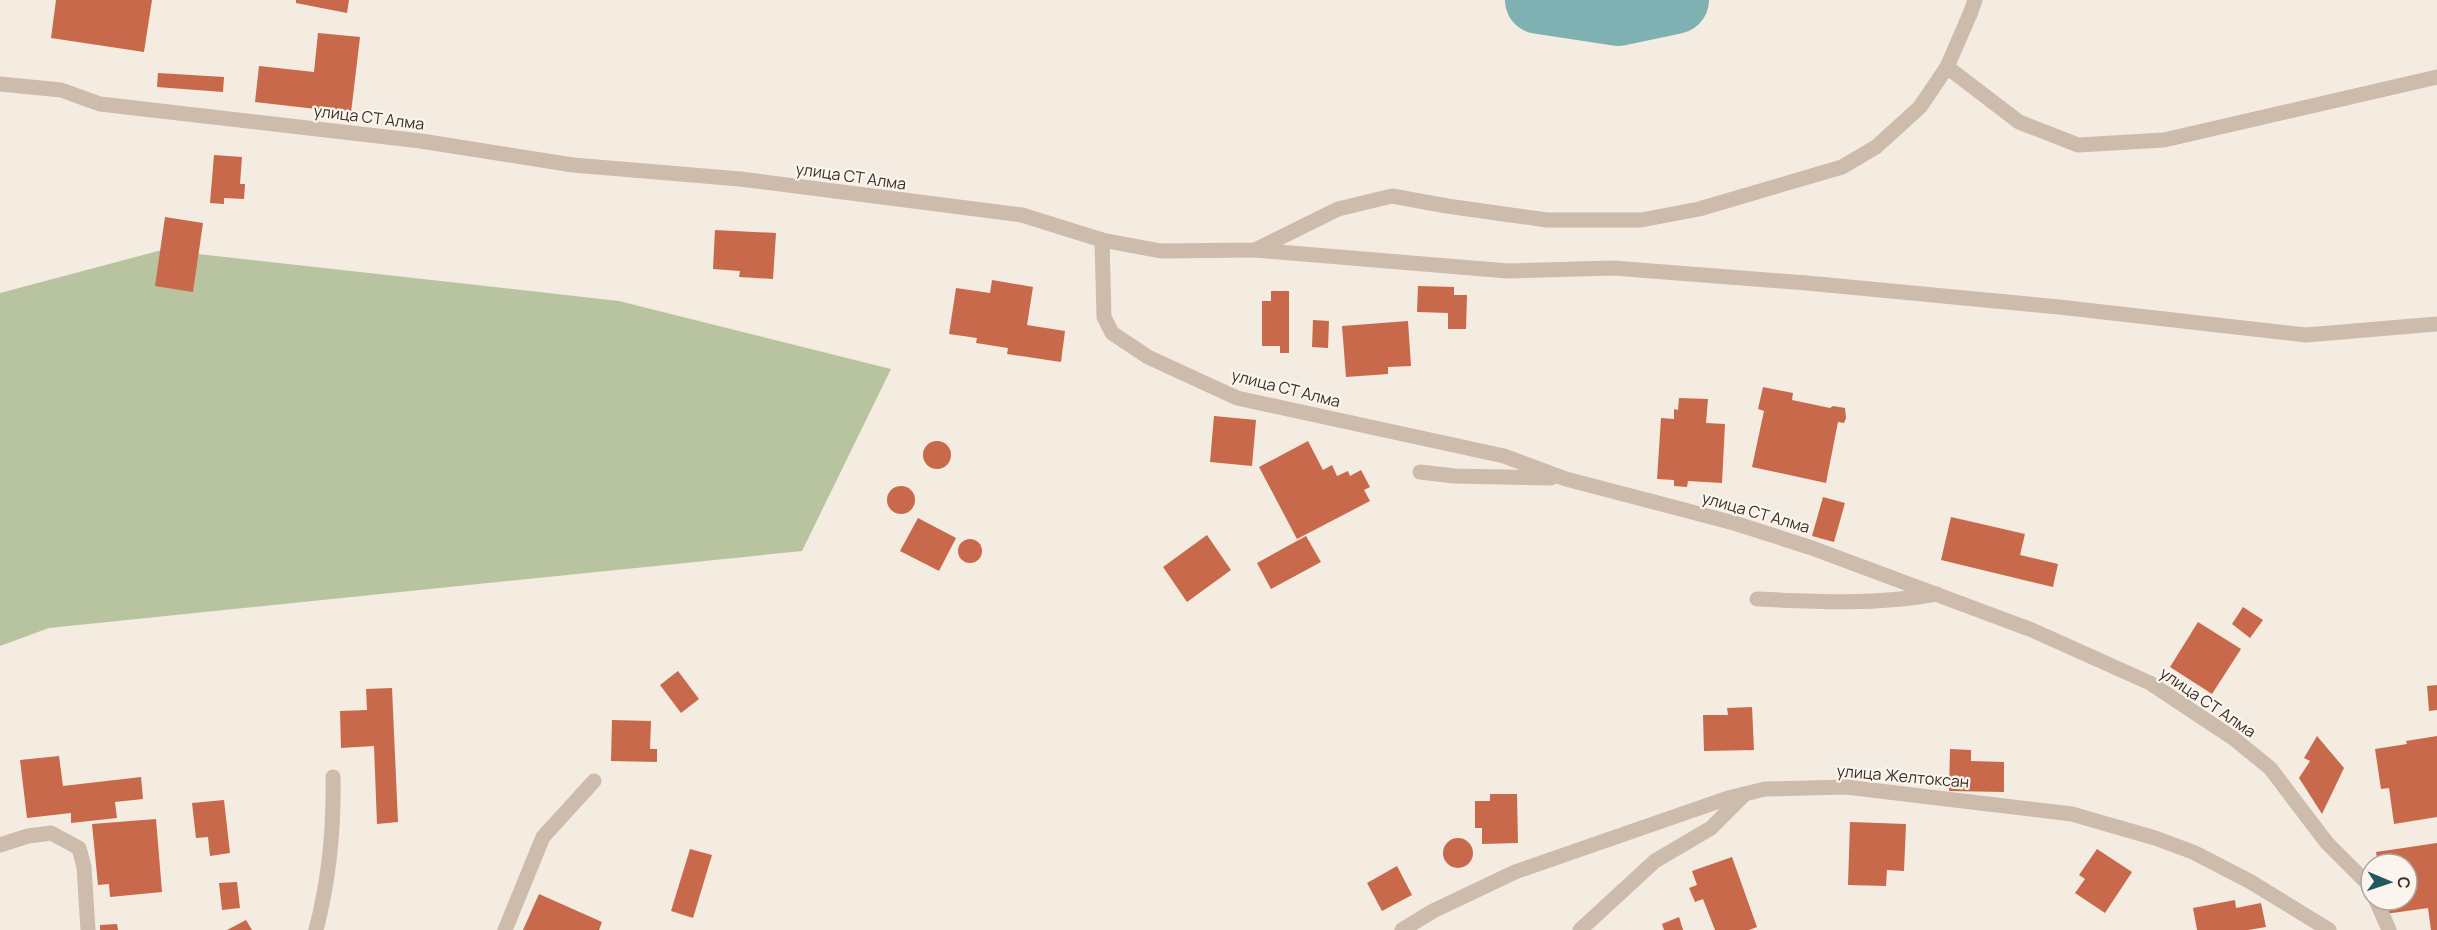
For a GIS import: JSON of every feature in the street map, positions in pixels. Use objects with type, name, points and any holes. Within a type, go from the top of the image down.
[{"type":"street","points":[[1255,249],[1338,209],[1392,196],[1547,220],[1641,220],[1699,209],[1842,167],[1876,147],[1920,107],[1947,68],[1972,7]]},
{"type":"street","points":[[1947,68],[2019,122],[2078,146],[2164,140],[2437,77]]},
{"type":"street","name":"улица СТ Алма","points":[[0,84],[61,90],[100,104],[421,141],[573,165],[740,179],[1022,215],[1102,240],[1104,317],[1112,333],[1148,357],[1237,398],[1504,456],[1566,479],[1734,523],[1812,548],[2032,630],[2150,683],[2233,738],[2270,768],[2327,843],[2359,875]]},
{"type":"street","points":[[1102,240],[1161,251],[1255,249],[1508,272],[1613,268],[1807,283],[2059,307],[2306,335],[2437,324]]},
{"type":"street","points":[[1420,472],[1454,476],[1566,479]]},
{"type":"street","points":[[1756,599],[1847,604],[1907,600],[1937,594]]},
{"type":"street","points":[[316,930],[322,906],[334,821],[333,777]]},
{"type":"street","points":[[506,930],[543,837],[594,781]]},
{"type":"street","name":"улица Желтоксан","points":[[1402,930],[1433,911],[1515,872],[1745,794],[1765,789],[1846,787],[2072,814],[2155,838],[2193,852],[2251,882],[2328,930]]},
{"type":"street","points":[[1580,930],[1654,861],[1711,828],[1745,794]]},
{"type":"street","points":[[0,845],[28,836],[51,833],[79,848],[84,867],[88,930]]},
{"type":"street","points":[[2381,912],[2389,930]]},
{"type":"green space","points":[[162,250],[619,301],[891,369],[802,551],[49,628],[0,646],[0,293]]},
{"type":"building","points":[[56,0],[152,0],[144,52],[51,38]]},
{"type":"building","points":[[296,0],[349,0],[347,13],[296,3]]},
{"type":"building","points":[[318,33],[360,37],[351,113],[255,102],[259,66],[314,72]]},
{"type":"building","points":[[158,73],[224,77],[223,92],[157,87]]},
{"type":"building","points":[[214,155],[242,157],[240,184],[245,184],[244,199],[224,198],[224,204],[210,203]]},
{"type":"building","points":[[165,217],[203,223],[193,292],[155,286]]},
{"type":"building","points":[[715,230],[776,233],[773,279],[739,277],[740,271],[713,269]]},
{"type":"building","points":[[992,280],[1033,287],[1027,325],[1065,331],[1061,362],[1007,354],[1008,348],[976,343],[977,338],[949,334],[956,288],[990,293]]},
{"type":"building","points":[[1418,286],[1454,287],[1454,295],[1467,295],[1466,329],[1448,329],[1448,313],[1417,312]]},
{"type":"building","points":[[1271,291],[1289,291],[1289,353],[1280,353],[1280,346],[1262,346],[1262,301],[1271,301]]},
{"type":"building","points":[[1313,320],[1329,321],[1328,348],[1312,347]]},
{"type":"building","points":[[1408,321],[1411,366],[1388,367],[1388,374],[1346,377],[1342,326]]},
{"type":"building","points":[[1763,387],[1793,393],[1792,400],[1830,408],[1833,406],[1845,408],[1846,418],[1844,423],[1838,422],[1826,483],[1752,467],[1764,411],[1758,409]]},
{"type":"building","points":[[1679,398],[1708,399],[1706,423],[1725,424],[1722,483],[1688,481],[1687,487],[1674,486],[1674,480],[1657,479],[1661,418],[1674,419],[1674,409],[1678,410]]},
{"type":"building","points":[[1214,416],[1256,420],[1252,466],[1210,462]]},
{"type":"building","points":[[937,441],[947,445],[951,455],[947,465],[937,469],[927,465],[923,455],[927,445]]},
{"type":"building","points":[[1308,441],[1323,470],[1332,465],[1337,476],[1348,471],[1350,476],[1361,470],[1370,487],[1364,490],[1370,501],[1297,539],[1259,467]]},
{"type":"building","points":[[901,486],[911,490],[915,500],[911,510],[901,514],[891,510],[887,500],[891,490]]},
{"type":"building","points":[[1823,497],[1845,503],[1834,542],[1812,536]]},
{"type":"building","points":[[1951,517],[2025,534],[2020,555],[2058,564],[2053,587],[1941,560]]},
{"type":"building","points":[[918,518],[956,538],[939,571],[900,551]]},
{"type":"building","points":[[1207,535],[1231,570],[1187,602],[1163,567]]},
{"type":"building","points":[[1306,536],[1321,562],[1271,589],[1257,563]]},
{"type":"building","points":[[970,539],[978,543],[982,551],[978,559],[970,563],[962,559],[958,551],[962,543]]},
{"type":"building","points":[[2243,607],[2263,620],[2250,638],[2232,624]]},
{"type":"building","points":[[2198,622],[2241,649],[2212,694],[2170,667]]},
{"type":"building","points":[[678,671],[699,699],[681,713],[660,685]]},
{"type":"building","points":[[2437,685],[2437,710],[2429,711],[2427,686]]},
{"type":"building","points":[[392,688],[398,822],[377,824],[374,746],[341,748],[340,711],[367,710],[366,689]]},
{"type":"building","points":[[1752,707],[1754,750],[1704,751],[1703,715],[1728,715],[1727,708]]},
{"type":"building","points":[[612,720],[651,721],[650,749],[657,749],[657,762],[611,761]]},
{"type":"building","points":[[2317,736],[2344,768],[2322,814],[2299,778],[2310,761],[2304,758]]},
{"type":"building","points":[[2437,736],[2437,817],[2394,824],[2389,788],[2381,789],[2375,749]]},
{"type":"building","points":[[1950,749],[1971,750],[1971,761],[2004,762],[2004,792],[1949,791]]},
{"type":"building","points":[[59,756],[63,786],[141,777],[143,799],[115,802],[117,818],[71,823],[71,813],[27,818],[20,760]]},
{"type":"building","points":[[1490,794],[1517,794],[1518,843],[1482,844],[1482,828],[1475,828],[1475,801],[1490,801]]},
{"type":"building","points":[[224,800],[230,853],[210,856],[208,837],[196,838],[192,803]]},
{"type":"building","points":[[156,819],[162,892],[110,897],[109,884],[98,885],[92,824]]},
{"type":"building","points":[[1850,822],[1906,824],[1904,871],[1887,870],[1886,886],[1848,885]]},
{"type":"building","points":[[1458,838],[1469,842],[1473,853],[1469,864],[1458,868],[1447,864],[1443,853],[1447,842]]},
{"type":"building","points":[[2437,843],[2437,930],[2431,930],[2428,908],[2419,909],[2419,852],[2376,852]]},
{"type":"building","points":[[690,849],[712,855],[693,918],[671,911]]},
{"type":"building","points":[[2097,849],[2132,872],[2105,913],[2075,893],[2085,879],[2079,875]]},
{"type":"building","points":[[1732,857],[1757,927],[1749,930],[1715,930],[1703,899],[1695,902],[1689,888],[1697,885],[1692,871]]},
{"type":"building","points":[[1397,866],[1412,895],[1382,911],[1367,883]]},
{"type":"building","points":[[237,882],[240,908],[222,910],[219,883]]},
{"type":"building","points":[[539,894],[602,922],[599,930],[523,930]]},
{"type":"building","points":[[2235,900],[2236,908],[2261,903],[2266,927],[2248,930],[2197,930],[2193,908]]},
{"type":"building","points":[[1679,917],[1683,930],[1664,930],[1662,924]]},
{"type":"building","points":[[246,920],[252,930],[227,930]]},
{"type":"building","points":[[117,924],[118,930],[100,930],[100,925]]},
{"type":"waterway","points":[[1539,0],[1618,12],[1675,0]]}]
